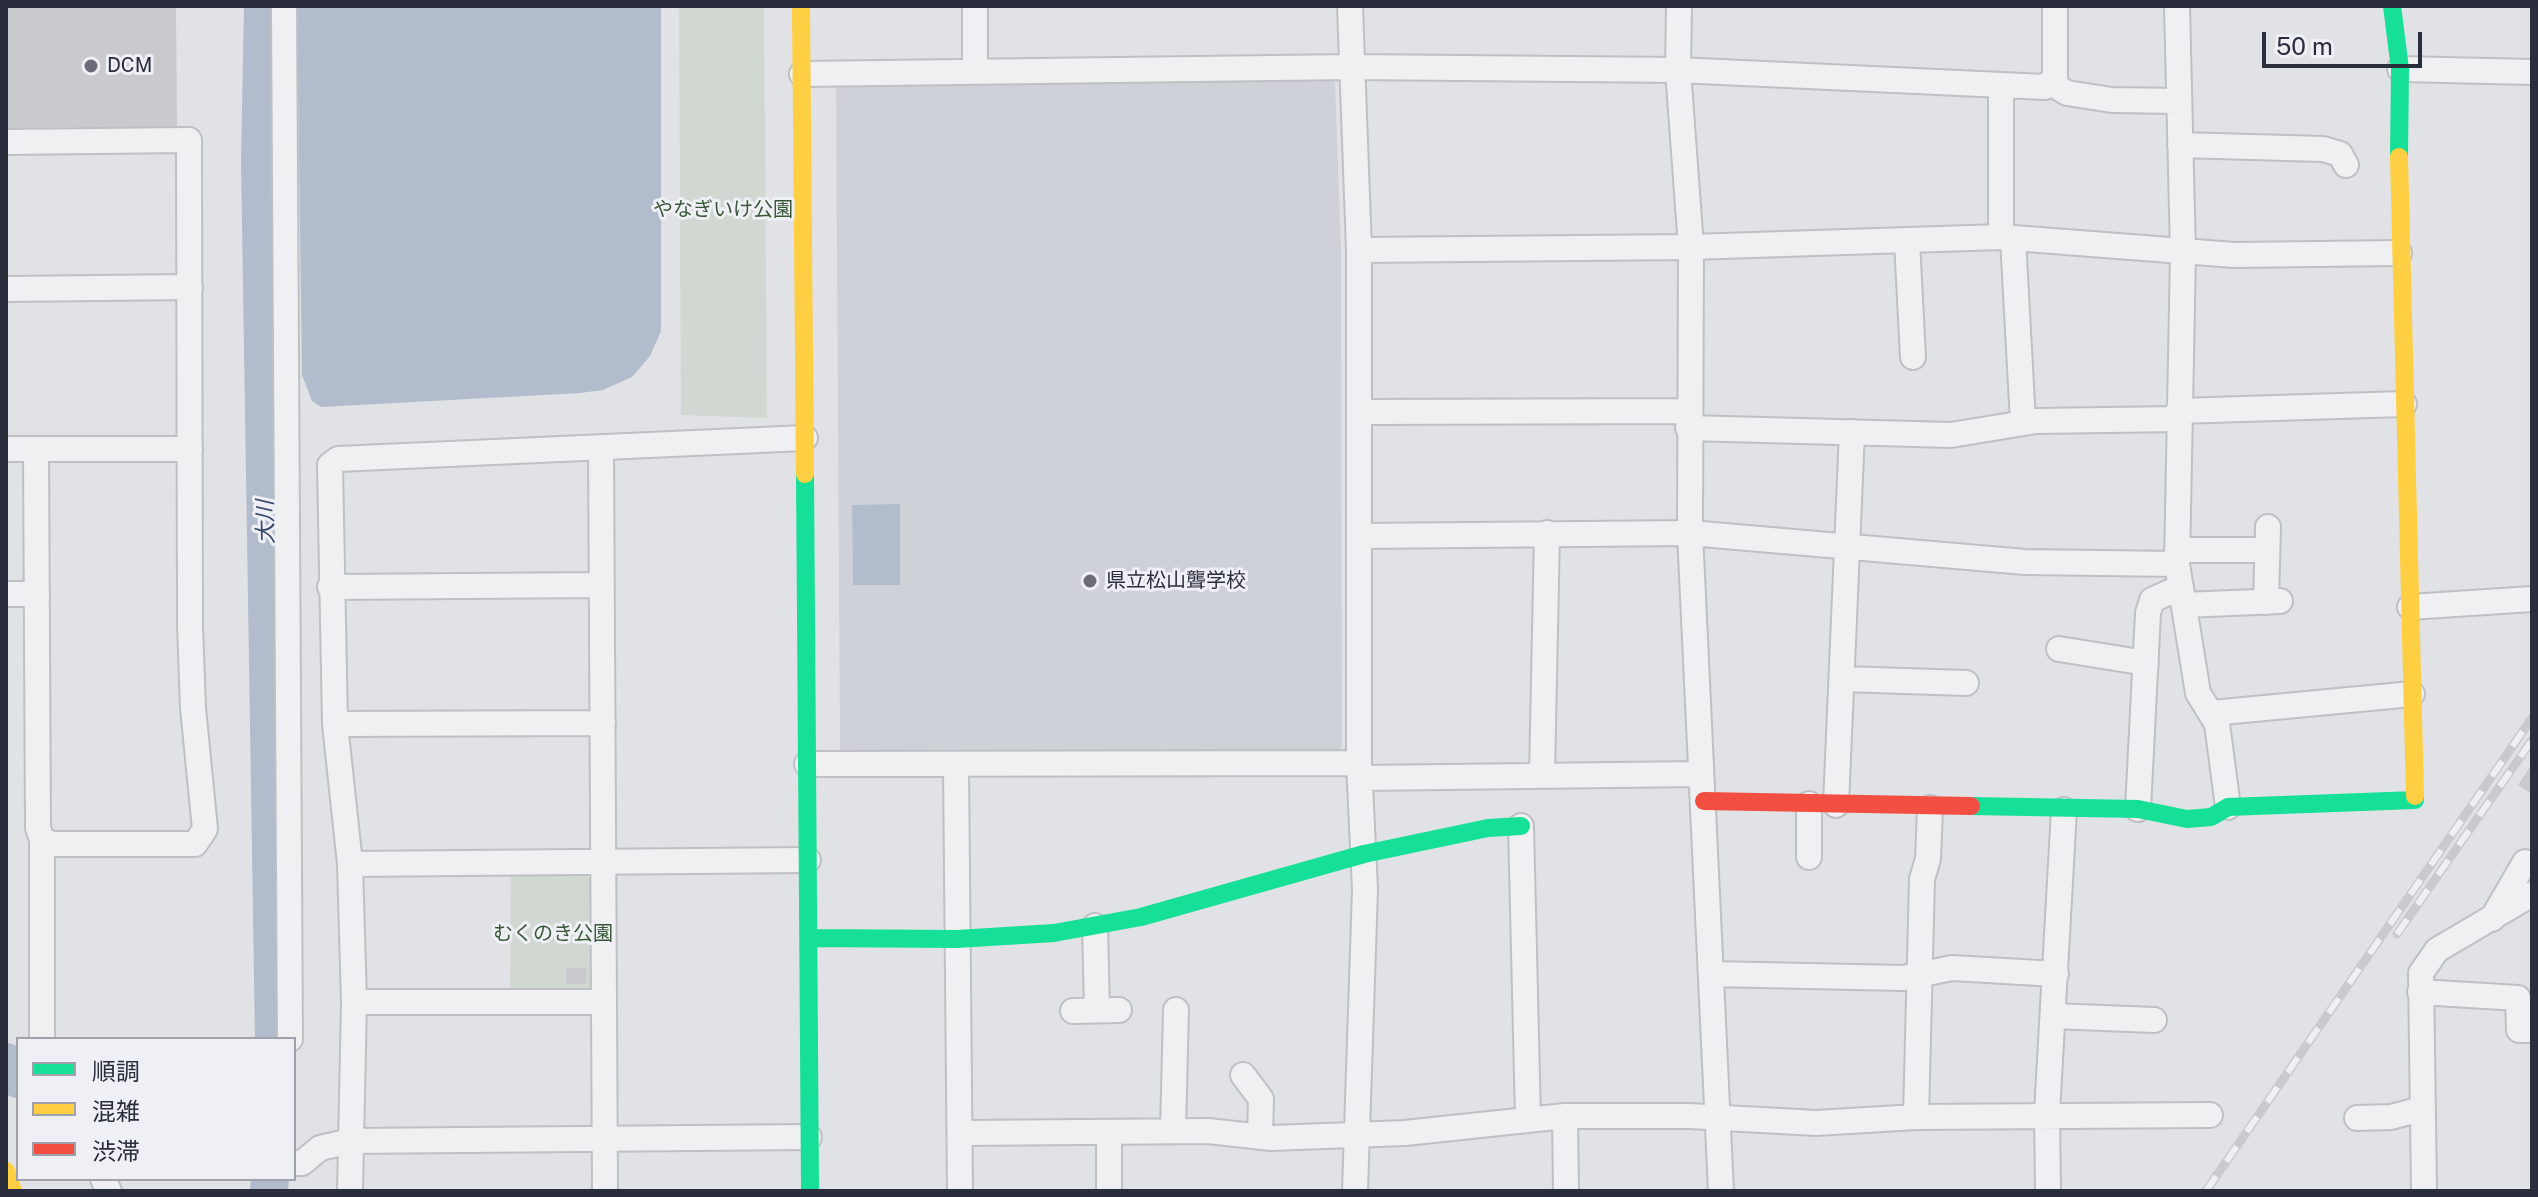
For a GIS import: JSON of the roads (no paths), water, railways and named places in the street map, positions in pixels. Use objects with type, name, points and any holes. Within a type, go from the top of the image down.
[{"type":"street","points":[[284,6],[290,1037]]},
{"type":"street","points":[[801,6],[810,1191]]},
{"type":"street","points":[[975,6],[975,71]]},
{"type":"street","points":[[1350,6],[1359,250],[1360,771],[1364,854],[1355,1191]]},
{"type":"street","points":[[1679,6],[1678,70],[1691,247],[1690,533],[1721,1191]]},
{"type":"street","points":[[2052,84],[2055,6]]},
{"type":"street","points":[[2177,6],[2183,253],[2178,415],[2180,576],[2198,693],[2217,724],[2228,807]]},
{"type":"street","points":[[1704,801],[1930,808],[2138,809],[2187,819],[2211,817],[2228,807],[2415,800],[2399,253],[2400,69],[2392,6]]},
{"type":"street","points":[[802,74],[1352,67],[1678,70],[2001,87],[2052,84],[2067,93],[2097,98],[2179,101]]},
{"type":"street","points":[[2400,69],[2532,72]]},
{"type":"street","points":[[2001,87],[2007,238],[2023,422]]},
{"type":"street","points":[[6,142],[189,140],[190,625],[193,708],[205,829],[203,837],[195,844],[53,844],[42,840]]},
{"type":"street","points":[[2180,145],[2323,149],[2340,154],[2346,165]]},
{"type":"street","points":[[1359,250],[1691,247],[2007,238],[2183,253],[2399,253]]},
{"type":"street","points":[[1907,241],[1913,357]]},
{"type":"street","points":[[6,289],[190,287]]},
{"type":"street","points":[[1359,412],[1688,419],[1852,432],[1951,435],[2023,422],[2404,404]]},
{"type":"street","points":[[1836,805],[1850,546],[1852,432]]},
{"type":"street","points":[[350,1191],[354,1002],[350,864],[335,724],[330,465],[338,459],[805,438]]},
{"type":"street","points":[[601,447],[605,1191]]},
{"type":"street","points":[[6,449],[190,449]]},
{"type":"street","points":[[36,450],[42,1037]]},
{"type":"street","points":[[1542,775],[1547,533]]},
{"type":"street","points":[[1360,536],[1690,533],[2180,576],[2273,602],[2268,539],[2180,576],[2152,600],[2138,809]]},
{"type":"street","points":[[330,587],[601,585]]},
{"type":"street","points":[[6,594],[37,594]]},
{"type":"street","points":[[2410,607],[2532,599]]},
{"type":"street","points":[[2059,649],[2146,663]]},
{"type":"street","points":[[1843,679],[1966,683]]},
{"type":"street","points":[[2212,713],[2412,694]]},
{"type":"street","points":[[335,724],[603,723]]},
{"type":"street","points":[[807,764],[1542,775],[1700,774]]},
{"type":"street","points":[[956,766],[960,1191]]},
{"type":"street","points":[[1809,804],[1809,857]]},
{"type":"street","points":[[1916,1117],[1922,879],[1928,859],[1930,808]]},
{"type":"street","points":[[2048,1191],[2047,1113],[2064,810]]},
{"type":"street","points":[[809,938],[1013,937],[1095,926],[1141,917],[1364,854],[1488,828],[1521,826],[1528,1118]]},
{"type":"street","points":[[350,864],[808,860]]},
{"type":"street","points":[[2492,919],[2525,862]]},
{"type":"street","points":[[2424,1191],[2421,973],[2437,950],[2530,901]]},
{"type":"street","points":[[1095,926],[1096,1011]]},
{"type":"street","points":[[1711,974],[1918,976],[1952,968],[2056,974]]},
{"type":"street","points":[[2420,992],[2518,998],[2519,1030],[2532,1030]]},
{"type":"street","points":[[354,1002],[604,1002]]},
{"type":"street","points":[[1173,1131],[1176,1010]]},
{"type":"street","points":[[2053,1016],[2154,1020]]},
{"type":"street","points":[[1243,1075],[1261,1099],[1260,1137]]},
{"type":"street","points":[[2357,1118],[2391,1117],[2421,1109]]},
{"type":"street","points":[[961,1133],[1173,1131],[1260,1137],[1358,1135],[1496,1126],[1528,1118],[1565,1116],[1689,1116],[1816,1123],[2047,1113],[2210,1115]]},
{"type":"street","points":[[1565,1116],[1566,1191]]},
{"type":"street","points":[[1109,1132],[1109,1191]]},
{"type":"street","points":[[296,1163],[302,1163],[320,1148],[351,1141],[809,1137]]},
{"type":"street","points":[[6,1171],[13,1191]]},
{"type":"water","points":[[297,6],[661,6],[661,331],[650,356],[632,377],[603,390],[580,393],[321,407],[312,401],[302,375]]},
{"type":"water","points":[[900,504],[900,585],[853,585],[852,505]]},
{"type":"waterway","name":"大川","points":[[263,6],[260,160],[274,1037]]},
{"type":"waterway","points":[[6,1062],[16,1076]]},
{"type":"waterway","name":"大川","points":[[269,1191],[270,1181]]},
{"type":"railway","points":[[2206,1191],[2532,718]]},
{"type":"railway","points":[[2397,934],[2532,740]]},
{"type":"place","name":"DCM","points":[[91,66]]},
{"type":"place","name":"県立松山聾学校","points":[[1090,581]]},
{"type":"park label","name":"やなぎいけ公園","points":[[723,210]]},
{"type":"park label","name":"むくのき公園","points":[[553,934]]}]
